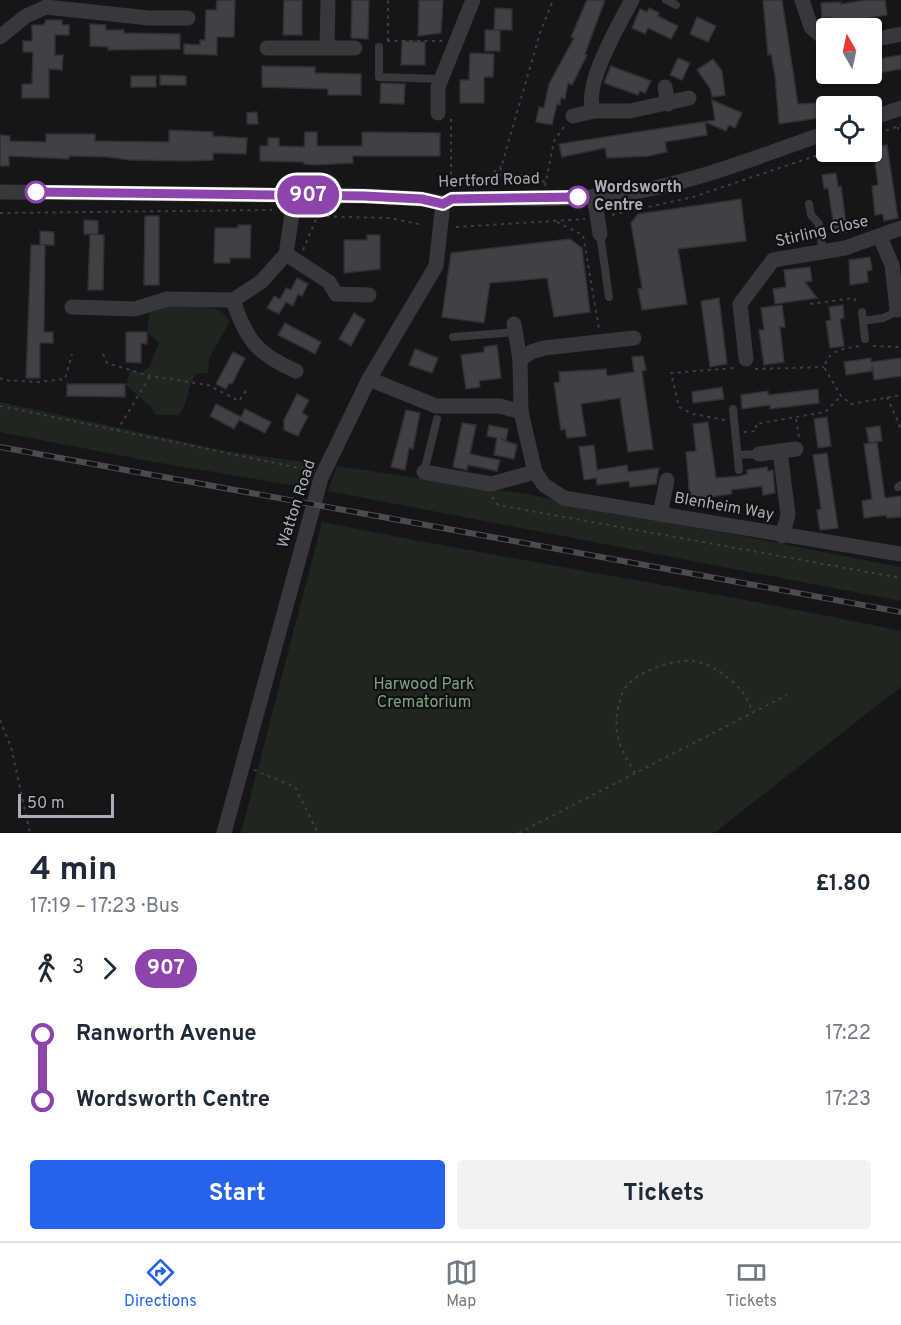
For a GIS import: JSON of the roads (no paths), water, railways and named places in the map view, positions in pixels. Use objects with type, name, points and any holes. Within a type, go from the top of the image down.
[{"type":"street","points":[[327,47],[328,0]]},
{"type":"street","points":[[438,113],[438,87],[473,0]]},
{"type":"street","points":[[594,111],[590,104],[596,76],[632,0]]},
{"type":"street","points":[[802,0],[810,27],[816,32]]},
{"type":"street","points":[[0,37],[26,16],[46,7],[169,11],[188,18]]},
{"type":"street","points":[[882,38],[901,34]]},
{"type":"street","points":[[267,48],[355,48]]},
{"type":"street","points":[[665,87],[668,104]]},
{"type":"street","points":[[573,116],[594,111],[630,111],[689,98]]},
{"type":"street","points":[[882,115],[901,108]]},
{"type":"street","name":"Hertford Road","points":[[0,192],[295,194],[448,201],[545,190],[594,196],[619,194],[687,181],[816,136]]},
{"type":"street","points":[[72,308],[135,309],[167,299],[233,300],[261,282],[291,257],[295,194]]},
{"type":"street","points":[[594,196],[600,234]]},
{"type":"street","name":"Watton Road","points":[[224,833],[321,478],[369,379],[436,266],[448,201]]},
{"type":"street","name":"Stirling Close","points":[[746,359],[739,316],[744,296],[773,260],[823,253],[880,237],[901,228]]},
{"type":"street","name":"Stirling Close","points":[[880,237],[892,265],[899,311]]},
{"type":"street","points":[[291,257],[329,282],[336,294],[369,295]]},
{"type":"street","points":[[233,300],[242,328],[251,343],[296,371]]},
{"type":"street","points":[[424,472],[491,484],[535,472],[521,412],[520,360],[515,328]]},
{"type":"street","points":[[520,360],[531,352],[544,348],[634,338]]},
{"type":"street","points":[[369,379],[436,406],[500,406],[521,412]]},
{"type":"street","points":[[759,454],[796,449]]},
{"type":"street","name":"Blenheim Way","points":[[780,451],[788,515],[782,536]]},
{"type":"street","name":"Blenheim Way","points":[[535,472],[544,485],[564,498],[901,554]]},
{"type":"street","name":"Blenheim Way","points":[[660,514],[667,480]]},
{"type":"lane","points":[[666,0],[676,5]]},
{"type":"lane","points":[[378,44],[379,77],[441,79]]},
{"type":"lane","points":[[809,204],[810,216],[819,224],[823,253]]},
{"type":"lane","points":[[600,234],[609,297]]},
{"type":"lane","points":[[863,321],[883,318],[899,311]]},
{"type":"lane","points":[[862,312],[865,339]]},
{"type":"lane","points":[[453,337],[515,328]]},
{"type":"lane","points":[[734,409],[739,470]]},
{"type":"lane","points":[[424,472],[437,419]]},
{"type":"lane","points":[[738,455],[759,454]]},
{"type":"railway","points":[[0,447],[901,612]]},
{"type":"place","name":"Wordsworth Centre","points":[[578,197]]},
{"type":"park label","name":"Harwood Park Crematorium","points":[[424,694]]}]
